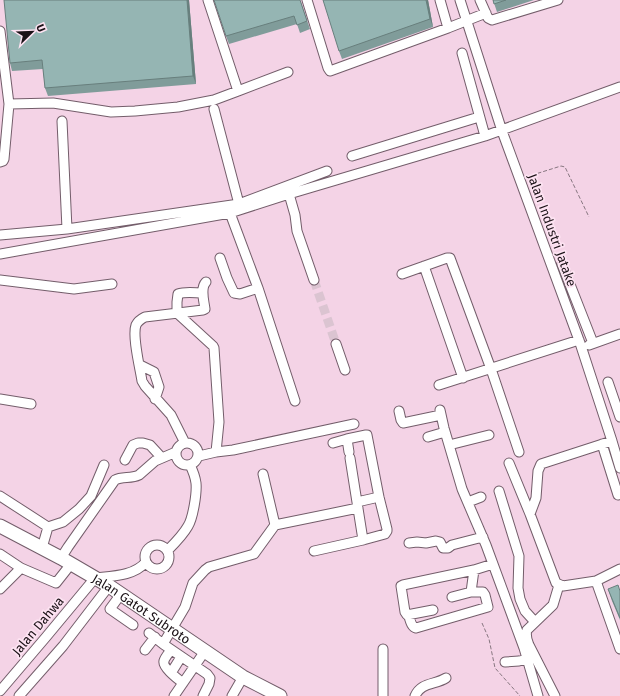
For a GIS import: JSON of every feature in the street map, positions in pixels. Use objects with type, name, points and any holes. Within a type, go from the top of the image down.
[{"type":"highway","name":"Jalan Gatot Subroto","points":[[0,526],[109,586],[243,677],[280,696]]},
{"type":"street","points":[[208,0],[238,91]]},
{"type":"street","points":[[307,0],[330,71],[486,14]]},
{"type":"street","points":[[440,0],[448,28]]},
{"type":"street","name":"Jalan Industri Jatake","points":[[460,0],[468,20],[502,131],[580,344],[619,463]]},
{"type":"street","points":[[480,0],[488,18],[492,20],[558,0]]},
{"type":"street","points":[[0,31],[9,104],[4,159],[0,162]]},
{"type":"street","points":[[462,53],[485,136]]},
{"type":"street","points":[[9,104],[53,103],[110,112],[178,107],[214,100],[288,72]]},
{"type":"street","points":[[0,254],[230,213],[502,131],[620,87]]},
{"type":"street","points":[[214,109],[239,204]]},
{"type":"street","points":[[352,156],[479,117]]},
{"type":"street","points":[[62,121],[67,229]]},
{"type":"street","points":[[0,234],[67,229],[239,204],[327,171]]},
{"type":"street","points":[[289,194],[295,215],[297,231],[314,280]]},
{"type":"street","points":[[230,213],[258,288],[295,401]]},
{"type":"street","points":[[220,258],[234,293],[240,294],[258,288]]},
{"type":"street","points":[[402,274],[450,258],[491,369],[518,452]]},
{"type":"street","points":[[562,264],[594,343]]},
{"type":"street","points":[[424,266],[463,378]]},
{"type":"street","points":[[0,280],[74,289],[112,284]]},
{"type":"street","points":[[185,442],[171,415],[155,399],[142,381],[135,328],[140,319],[145,317],[204,310],[203,284],[206,282]]},
{"type":"street","points":[[203,293],[178,294],[177,313],[214,348],[219,422],[216,452]]},
{"type":"street","points":[[439,385],[580,344],[594,343],[620,334]]},
{"type":"street","points":[[336,344],[345,370]]},
{"type":"street","points":[[140,365],[154,372],[160,387],[155,399]]},
{"type":"street","points":[[608,382],[620,417]]},
{"type":"street","points":[[0,398],[31,404]]},
{"type":"street","points":[[602,409],[616,404]]},
{"type":"street","points":[[399,411],[403,423],[441,413],[445,432],[462,489],[494,564],[524,648],[538,696]]},
{"type":"street","points":[[199,456],[354,424]]},
{"type":"street","points":[[428,437],[445,432]]},
{"type":"street","points":[[314,550],[363,540],[385,534],[387,531],[367,435],[333,443]]},
{"type":"street","points":[[449,445],[489,435]]},
{"type":"street","points":[[347,439],[363,540]]},
{"type":"street","points":[[530,514],[536,498],[538,471],[541,464],[612,441]]},
{"type":"street","points":[[185,442],[192,443],[198,448],[199,456],[194,463],[186,465],[178,461],[176,452],[181,444],[185,442]]},
{"type":"street","points":[[125,460],[133,445],[138,443],[150,445],[162,458]]},
{"type":"street","points":[[602,444],[618,495]]},
{"type":"street","points":[[0,554],[21,568],[56,583],[66,561],[68,547],[115,480],[139,475],[155,461],[176,452]]},
{"type":"street","points":[[509,463],[556,583],[563,586],[596,581],[620,569]]},
{"type":"street","points":[[48,527],[63,522],[79,509],[91,496],[104,465]]},
{"type":"street","points":[[168,550],[188,526],[193,512],[196,485],[194,474],[190,465]]},
{"type":"street","points":[[263,474],[275,525]]},
{"type":"street","points":[[499,491],[519,556],[518,582],[520,600],[525,612],[535,622]]},
{"type":"street","points":[[0,496],[48,527]]},
{"type":"street","points":[[163,644],[185,607],[193,583],[209,567],[254,554],[275,525],[357,505],[380,497]]},
{"type":"street","points":[[468,502],[481,497]]},
{"type":"street","points":[[42,548],[48,527]]},
{"type":"street","points":[[409,543],[426,543],[436,541],[440,542],[443,548],[448,548],[452,545],[483,537]]},
{"type":"street","points":[[151,546],[163,546],[168,550],[170,557],[168,563],[163,568],[157,569],[150,567],[146,562],[145,556],[147,550],[151,546]]},
{"type":"street","points":[[95,578],[112,576],[136,570],[142,567],[146,562]]},
{"type":"street","points":[[452,597],[471,592],[483,592],[488,607],[414,628],[408,614],[407,615],[405,612],[401,587],[402,585],[474,570],[494,564]]},
{"type":"street","points":[[0,589],[21,568]]},
{"type":"street","points":[[471,592],[474,570]]},
{"type":"street","name":"Jalan Dahwa","points":[[0,691],[95,578]]},
{"type":"street","points":[[596,581],[620,649]]},
{"type":"street","points":[[555,696],[529,645],[526,634],[527,630],[553,605],[559,585]]},
{"type":"street","points":[[20,695],[63,646],[109,586]]},
{"type":"street","points":[[121,594],[110,609],[133,625]]},
{"type":"street","points":[[408,614],[434,610]]},
{"type":"street","points":[[145,650],[152,635],[207,674],[210,678],[204,696]]},
{"type":"street","points":[[383,649],[383,696]]},
{"type":"street","points":[[172,650],[163,662],[164,665],[183,683]]},
{"type":"street","points":[[174,696],[205,651]]},
{"type":"street","points":[[171,672],[181,656]]},
{"type":"street","points":[[505,662],[527,659]]},
{"type":"street","points":[[232,696],[243,677]]},
{"type":"street","points":[[415,696],[418,690],[424,686],[442,681],[446,678]]},
{"type":"path","points":[[520,179],[561,166],[565,167],[589,217]]},
{"type":"shaded area","points":[[0,0],[620,0],[620,696],[0,696]]},
{"type":"building","points":[[4,0],[187,0],[193,76],[45,88],[42,60],[10,63]]},
{"type":"building","points":[[214,0],[300,0],[307,21],[297,25],[294,16],[226,36]]},
{"type":"building","points":[[323,0],[426,0],[430,19],[339,51]]},
{"type":"building","points":[[493,0],[506,0],[494,4]]},
{"type":"building","points":[[618,585],[620,591],[620,618],[608,589]]},
{"type":"tunnel","points":[[314,280],[336,344]]}]
